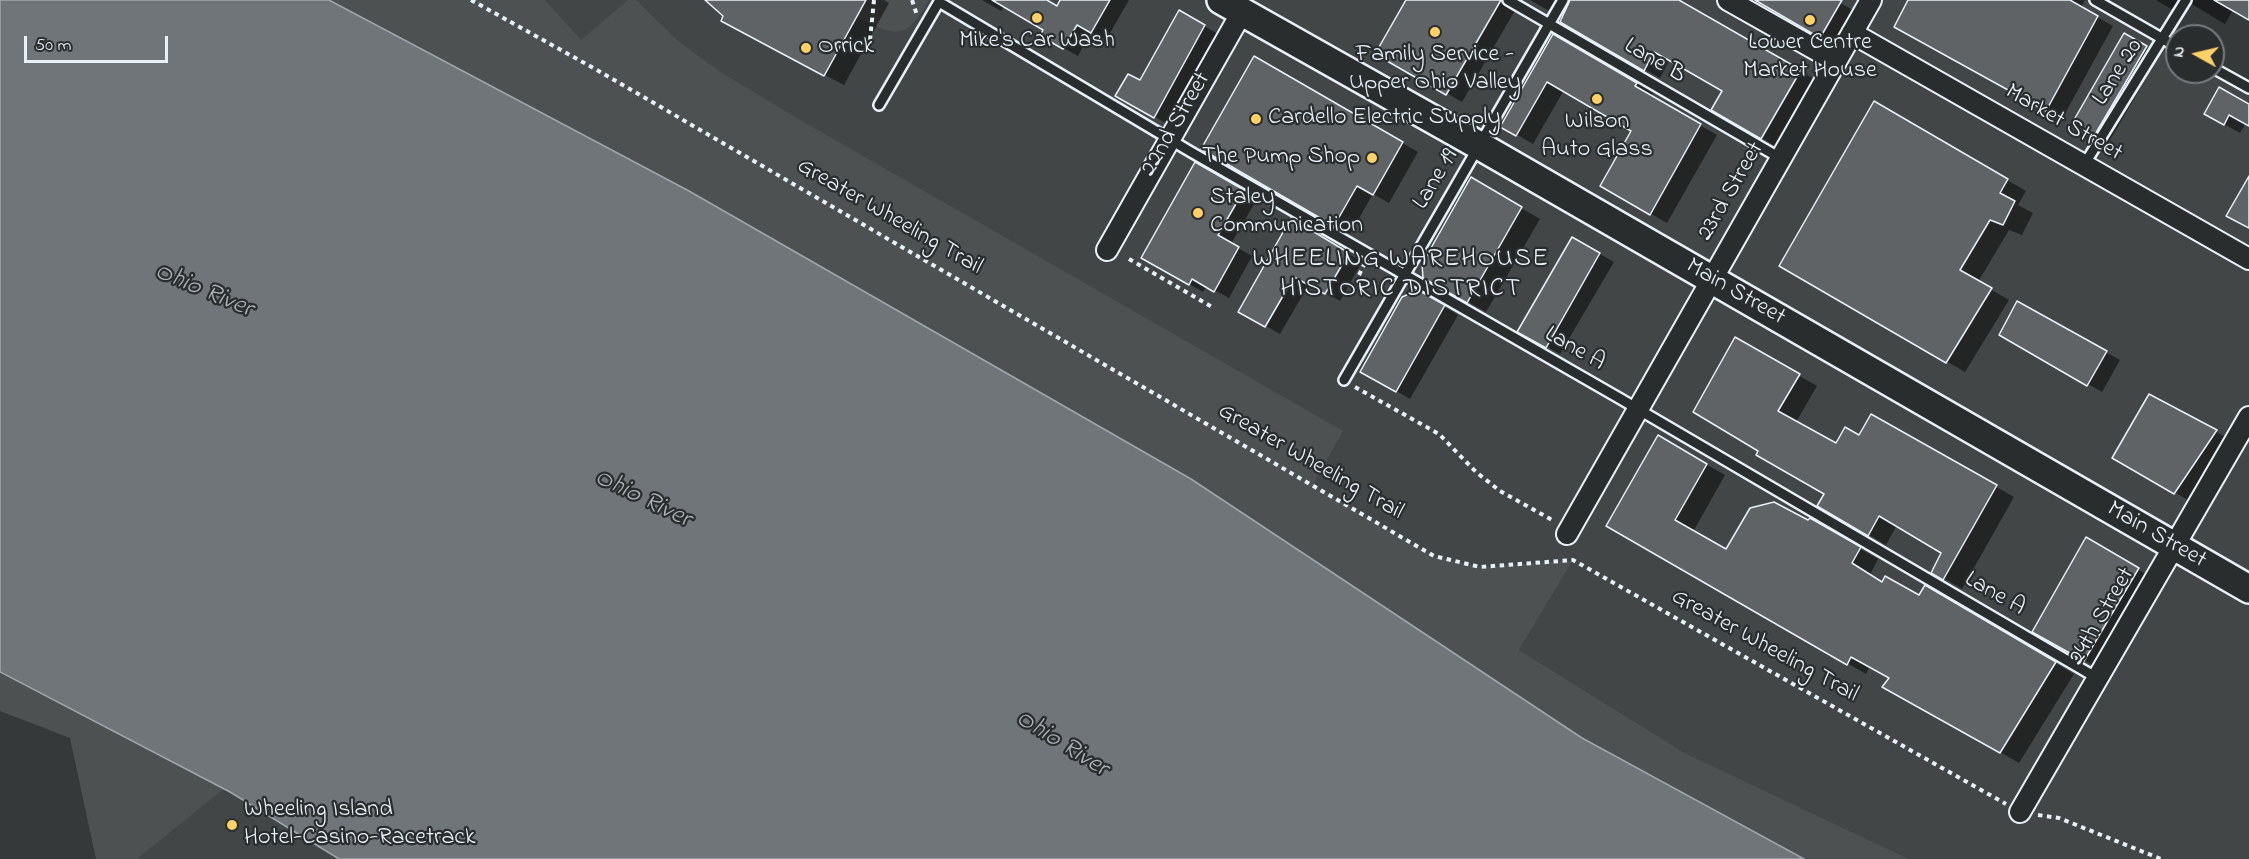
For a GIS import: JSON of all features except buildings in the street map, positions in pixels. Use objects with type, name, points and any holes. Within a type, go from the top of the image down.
[{"type":"street","points":[[1728,0],[1836,61]]},
{"type":"street","name":"23rd Street","points":[[1568,532],[1870,0]]},
{"type":"street","name":"22nd Street","points":[[1107,250],[1170,140],[1237,4]]},
{"type":"street","name":"Main Street","points":[[1237,4],[2249,589]]},
{"type":"street","name":"Market Street","points":[[1852,33],[2249,259]]},
{"type":"street","name":"24th Street","points":[[2020,812],[2249,417]]},
{"type":"lane","name":"Lane B","points":[[1508,0],[1780,158]]},
{"type":"lane","name":"Lane 19","points":[[1344,380],[1563,0]]},
{"type":"lane","points":[[2094,0],[2163,39]]},
{"type":"lane","name":"Lane 20","points":[[2084,165],[2186,0]]},
{"type":"lane","points":[[879,105],[939,1]]},
{"type":"lane","name":"Lane A","points":[[939,1],[1170,140],[2097,678]]},
{"type":"lane","points":[[2225,75],[2249,88]]},
{"type":"path","name":"Greater Wheeling Trail","points":[[471,0],[597,70],[1434,556],[1480,567],[1573,560],[2020,812],[2059,818],[2161,859]]},
{"type":"path","points":[[870,40],[874,0]]},
{"type":"path","points":[[1129,259],[1212,307]]},
{"type":"path","points":[[1344,380],[1438,434],[1476,472],[1500,491],[1568,532]]},
{"type":"shaded area","points":[[329,0],[545,0],[581,40],[628,0],[636,0],[678,41],[719,71],[795,117],[1343,431],[1313,485],[1434,556],[1480,567],[1573,560],[1519,650],[1685,753],[1909,859],[1804,859],[1582,738],[1191,479],[689,191]]},
{"type":"shaded area","points":[[471,0],[2095,0],[2165,40],[2165,84],[2225,84],[2225,76],[2249,85],[2249,859],[1909,859],[1685,753],[1519,650],[1573,560],[1480,567],[1434,556],[597,70]]},
{"type":"shaded area","points":[[866,0],[929,0],[921,13],[906,29],[890,31],[857,17]]},
{"type":"shaded area","points":[[0,673],[224,789],[137,859],[96,859],[70,738],[0,711]]},
{"type":"shaded area","name":"Wheeling Island Hotel-Casino-Racetrack","points":[[224,789],[230,792],[339,859],[137,859]]},
{"type":"water","name":"Ohio River","points":[[0,0],[329,0],[689,191],[1191,479],[1582,738],[1804,859],[339,859],[230,792],[0,672]]},
{"type":"place","name":"Mike's Car Wash","points":[[1037,18]]},
{"type":"place","name":"Lower Centre Market House","points":[[1810,20]]},
{"type":"place","name":"Family Service - Upper Ohio Valley","points":[[1435,32]]},
{"type":"place","name":"Orrick","points":[[806,48]]},
{"type":"place","name":"Wilson Auto Glass","points":[[1597,99]]},
{"type":"place","name":"Cardello Electric Supply","points":[[1256,119]]},
{"type":"place","name":"The Pump Shop","points":[[1372,158]]},
{"type":"place","name":"Staley Communication","points":[[1198,213]]},
{"type":"place","name":"Wheeling Island Hotel-Casino-Racetrack","points":[[232,825]]},
{"type":"district","name":"WHEELING WAREHOUSE HISTORIC DISTRICT","points":[[1401,276]]}]
